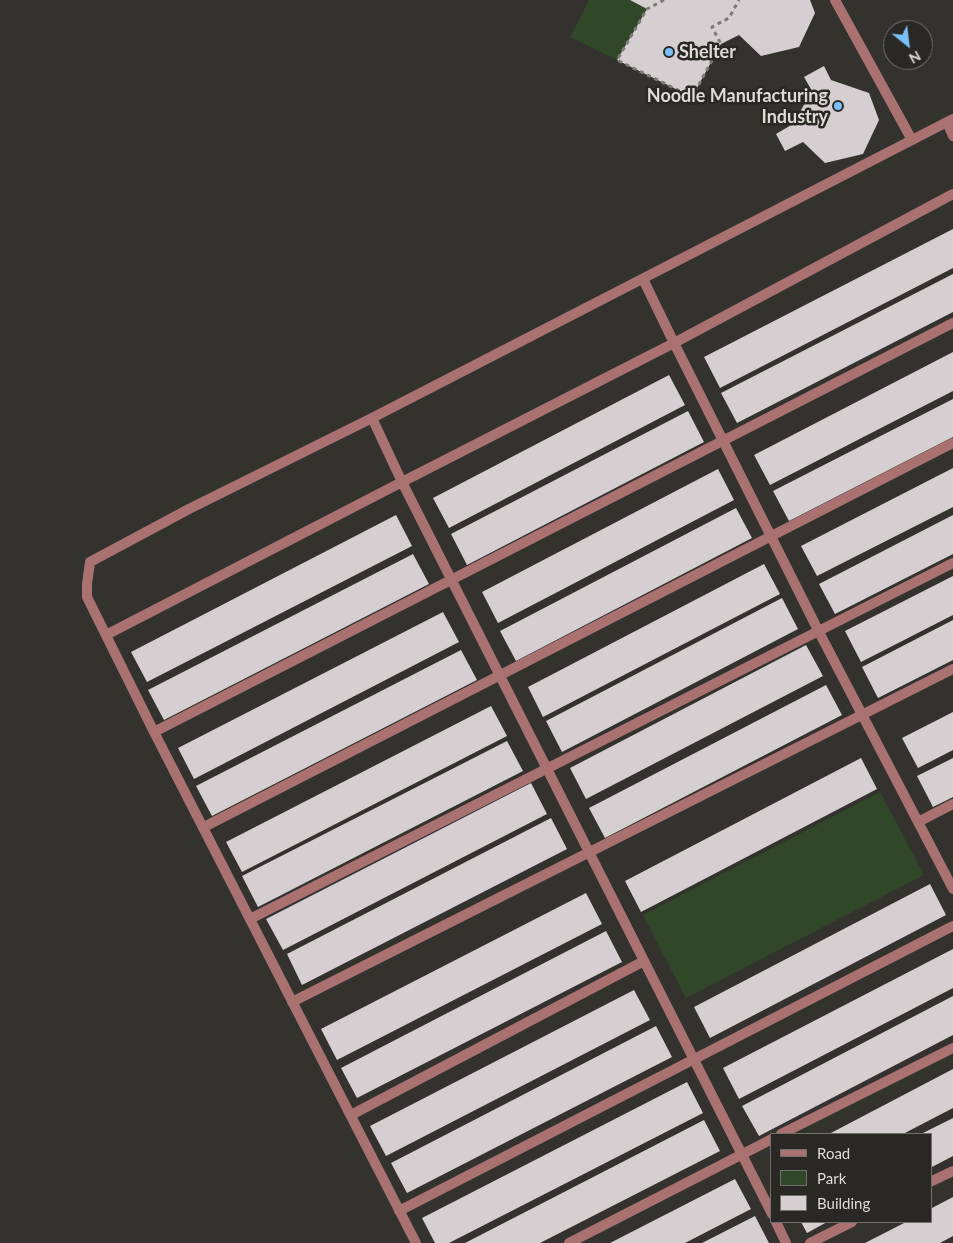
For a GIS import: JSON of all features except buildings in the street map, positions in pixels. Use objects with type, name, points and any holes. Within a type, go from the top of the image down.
[{"type":"street","points":[[835,0],[912,140]]},
{"type":"street","points":[[416,1243],[154,732],[87,597],[90,562],[188,509],[372,418],[950,120],[953,136]]},
{"type":"street","points":[[106,635],[674,343],[953,194]]},
{"type":"street","points":[[643,278],[819,632],[953,889]]},
{"type":"street","points":[[154,732],[723,439],[953,323]]},
{"type":"street","points":[[372,418],[402,482],[770,1210]]},
{"type":"street","points":[[204,827],[953,443]]},
{"type":"street","points":[[250,919],[953,563]]},
{"type":"street","points":[[292,1002],[953,669]]},
{"type":"street","points":[[918,822],[953,804]]},
{"type":"street","points":[[399,1211],[953,926]]},
{"type":"street","points":[[351,1115],[644,961]]},
{"type":"street","points":[[783,1133],[953,1048]]},
{"type":"street","points":[[569,1243],[770,1140]]},
{"type":"street","points":[[933,1181],[953,1171]]},
{"type":"street","points":[[776,1223],[786,1243]]},
{"type":"street","points":[[810,1243],[850,1223]]},
{"type":"path","points":[[664,0],[647,9],[617,60],[692,97],[721,44],[712,27],[729,18],[739,0]]},
{"type":"green space","points":[[589,0],[630,0],[647,9],[617,60],[570,37]]},
{"type":"green space","points":[[880,792],[924,875],[686,998],[643,915]]},
{"type":"place","name":"Shelter","points":[[669,52]]},
{"type":"place","name":"Noodle Manufacturing Industry","points":[[838,106]]}]
